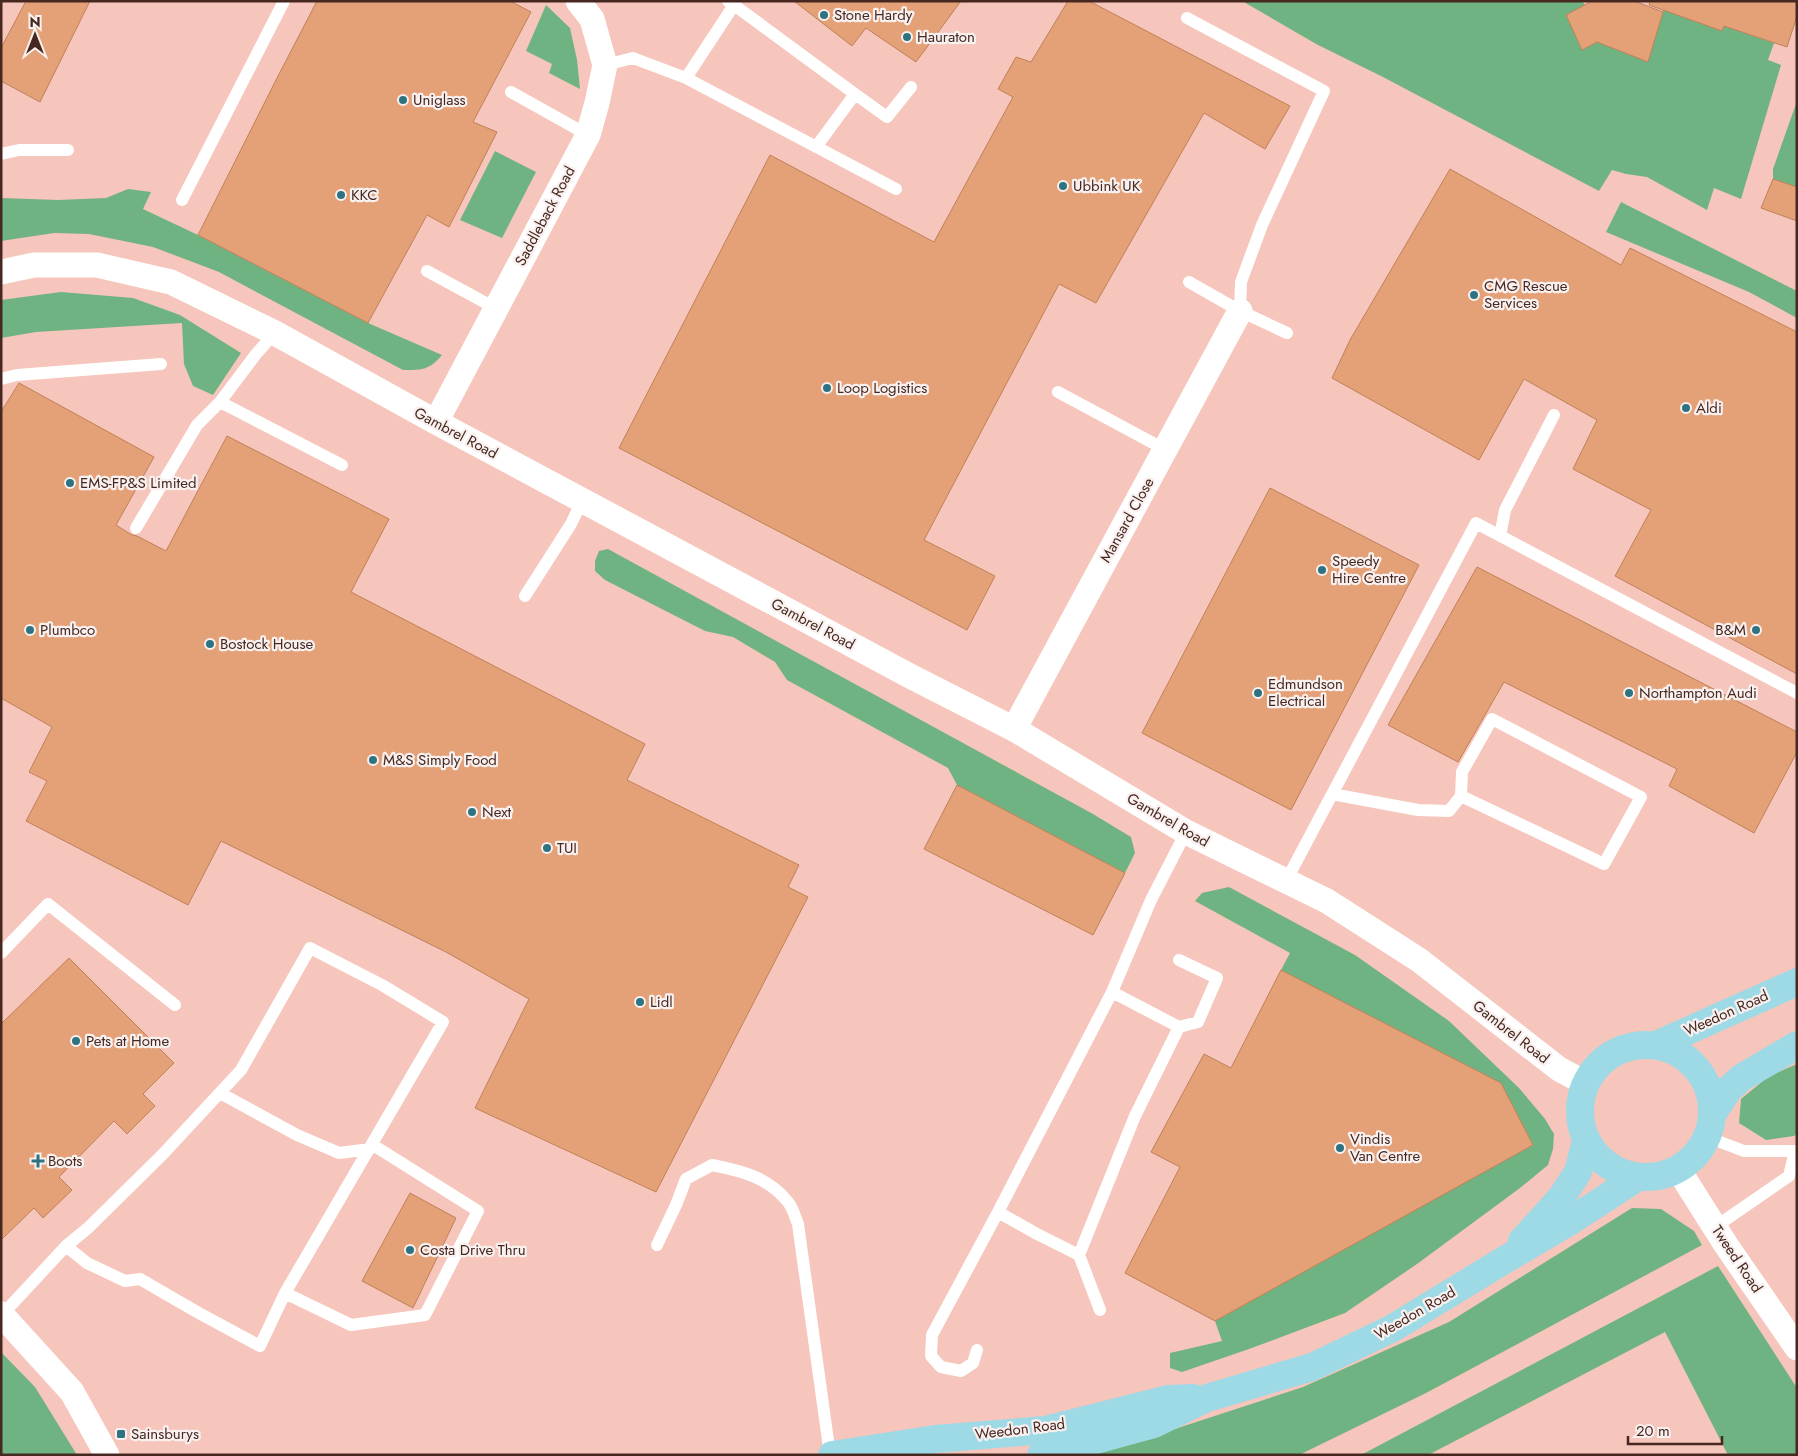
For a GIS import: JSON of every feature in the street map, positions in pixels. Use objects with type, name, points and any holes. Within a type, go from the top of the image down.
[{"type":"main road","name":"Weedon Road","points":[[1656,1045],[1797,982]]},
{"type":"main road","points":[[1710,1126],[1711,1094],[1704,1076],[1691,1061],[1675,1050],[1656,1045],[1635,1045],[1614,1052],[1598,1065],[1585,1083],[1580,1102],[1580,1122],[1586,1141],[1599,1159],[1617,1171],[1638,1177],[1666,1174],[1690,1161],[1700,1150],[1728,1090],[1741,1078],[1797,1045]]},
{"type":"main road","name":"Weedon Road","points":[[1506,1259],[1565,1192],[1578,1172],[1586,1141]]},
{"type":"main road","name":"Weedon Road","points":[[1041,1455],[1154,1424],[1207,1398],[1312,1367],[1393,1328],[1569,1222],[1638,1177]]},
{"type":"main road","name":"Weedon Road","points":[[831,1455],[935,1439],[1045,1430],[1168,1399],[1207,1398]]},
{"type":"street","name":"Saddleback Road","points":[[436,422],[588,135],[605,65],[592,19],[578,1]]},
{"type":"street","name":"Gambrel Road","points":[[1,272],[34,265],[97,265],[172,282],[275,333],[582,501],[893,667],[1014,729],[1186,832],[1327,901],[1373,929],[1418,960],[1559,1069],[1585,1083]]},
{"type":"street","name":"Mansard Close","points":[[1014,729],[1240,311]]},
{"type":"street","name":"Tweed Road","points":[[1678,1169],[1726,1245],[1797,1348]]},
{"type":"street","points":[[2,1314],[72,1392],[107,1455]]},
{"type":"lane","points":[[182,200],[284,1]]},
{"type":"lane","points":[[686,78],[731,3],[887,117],[911,87]]},
{"type":"lane","points":[[1187,18],[1324,91],[1262,225],[1242,282],[1240,311]]},
{"type":"lane","points":[[605,65],[633,58],[686,78],[896,189]]},
{"type":"lane","points":[[511,92],[588,135]]},
{"type":"lane","points":[[816,147],[855,94]]},
{"type":"lane","points":[[1,154],[19,150],[68,150]]},
{"type":"lane","points":[[427,271],[497,309]]},
{"type":"lane","points":[[1189,282],[1240,311],[1287,333]]},
{"type":"lane","points":[[136,528],[197,425],[220,402],[256,354],[275,333]]},
{"type":"lane","points":[[1,379],[17,375],[161,364]]},
{"type":"lane","points":[[1058,392],[1166,450]]},
{"type":"lane","points":[[220,402],[342,465]]},
{"type":"lane","points":[[1500,536],[1505,510],[1554,415]]},
{"type":"lane","points":[[525,596],[571,524],[582,501]]},
{"type":"lane","points":[[1286,881],[1476,523],[1797,693]]},
{"type":"lane","points":[[1332,794],[1418,810],[1449,811],[1461,796],[1462,772],[1492,719],[1641,797],[1604,864],[1461,796]]},
{"type":"lane","points":[[977,1350],[973,1363],[961,1371],[941,1367],[931,1356],[932,1335],[1112,992],[1152,900],[1186,832]]},
{"type":"lane","points":[[1,953],[48,904],[175,1005]]},
{"type":"lane","points":[[2,1314],[66,1246],[88,1228],[156,1161],[241,1070],[310,948],[382,985],[443,1022],[286,1293],[260,1346],[140,1279],[125,1281],[87,1263],[66,1246]]},
{"type":"lane","points":[[1112,992],[1179,1027],[1198,1022],[1217,978],[1179,960]]},
{"type":"lane","points":[[1078,1255],[1134,1116],[1179,1027]]},
{"type":"lane","points":[[220,1093],[297,1135],[339,1153],[372,1147],[478,1211],[425,1315],[351,1325],[286,1293]]},
{"type":"lane","points":[[1710,1126],[1744,1151],[1796,1150],[1789,1176],[1715,1227]]},
{"type":"lane","points":[[657,1245],[686,1179],[712,1165],[749,1173],[767,1182],[789,1203],[798,1224],[831,1455]]},
{"type":"lane","points":[[998,1212],[1078,1255],[1100,1310]]},
{"type":"green space","points":[[1242,1],[1582,1],[1585,5],[1567,15],[1582,50],[1637,21],[1648,61],[1666,1],[1722,31],[1732,1],[1748,1],[1739,31],[1774,43],[1768,60],[1781,65],[1741,199],[1714,188],[1707,210],[1647,177],[1612,170],[1599,191],[1383,77],[1318,45]]},
{"type":"green space","points":[[546,5],[570,28],[577,60],[580,89],[549,73],[552,64],[526,51]]},
{"type":"green space","points":[[1797,101],[1797,187],[1773,179],[1773,169]]},
{"type":"green space","points":[[495,151],[536,172],[502,238],[460,220]]},
{"type":"green space","points":[[128,189],[151,192],[143,209],[198,235],[368,323],[442,355],[433,364],[425,368],[403,370],[219,272],[153,247],[89,234],[54,233],[1,241],[1,198],[58,200],[106,198]]},
{"type":"green space","points":[[1621,202],[1797,291],[1797,318],[1749,292],[1606,232]]},
{"type":"green space","points":[[61,292],[133,298],[180,315],[241,353],[213,395],[193,386],[184,364],[182,323],[36,332],[1,338],[1,300]]},
{"type":"green space","points":[[608,549],[1093,814],[1131,837],[1135,853],[1125,873],[957,785],[948,768],[787,680],[775,662],[733,637],[705,631],[605,580],[595,571],[595,561],[599,551]]},
{"type":"green space","points":[[1229,887],[1355,955],[1449,1021],[1519,1088],[1545,1119],[1554,1134],[1553,1149],[1548,1165],[1520,1188],[1417,1264],[1345,1313],[1182,1372],[1170,1368],[1170,1353],[1222,1341],[1215,1321],[1533,1145],[1501,1083],[1281,970],[1290,953],[1195,901],[1202,893]]},
{"type":"green space","points":[[1797,1064],[1797,1134],[1766,1140],[1739,1123],[1741,1099],[1769,1076]]},
{"type":"green space","points":[[1632,1208],[1661,1209],[1694,1231],[1702,1245],[1426,1393],[1299,1455],[1076,1455],[1126,1445],[1303,1387],[1449,1322]]},
{"type":"green space","points":[[1718,1266],[1797,1388],[1797,1455],[1728,1455],[1665,1332],[1428,1455],[1361,1455]]},
{"type":"green space","points":[[1,1352],[35,1387],[77,1455],[1,1455]]},
{"type":"building","points":[[26,1],[90,1],[40,102],[1,81],[1,48]]},
{"type":"building","points":[[317,1],[510,1],[531,12],[473,122],[497,132],[449,227],[427,215],[368,323],[198,235]]},
{"type":"building","name":"Hauraton","points":[[794,1],[961,1],[916,62],[866,28],[852,46]]},
{"type":"building","name":"Loop Logistics","points":[[1068,1],[1089,1],[1290,106],[1265,149],[1204,113],[1096,303],[1059,284],[924,540],[995,576],[967,630],[619,448],[770,155],[934,242],[1013,97],[998,89],[1016,57],[1031,62]]},
{"type":"building","points":[[1592,1],[1634,1],[1663,12],[1648,62],[1597,42],[1582,50],[1566,15]]},
{"type":"building","points":[[1650,1],[1797,1],[1797,16],[1787,47],[1724,26],[1722,31],[1649,5]]},
{"type":"building","points":[[1450,169],[1621,265],[1630,248],[1797,332],[1797,674],[1615,576],[1651,510],[1573,469],[1597,420],[1524,379],[1479,460],[1332,378],[1350,340]]},
{"type":"building","points":[[1773,179],[1797,187],[1797,221],[1761,208]]},
{"type":"building","points":[[19,383],[154,457],[116,525],[166,551],[227,436],[389,519],[351,592],[645,744],[627,780],[799,865],[788,887],[808,897],[656,1192],[475,1108],[529,999],[446,952],[221,841],[188,905],[26,821],[47,781],[29,772],[52,727],[1,698],[1,412]]},
{"type":"building","name":"Edmundson Electrical","points":[[1270,488],[1419,565],[1291,810],[1142,733]]},
{"type":"building","points":[[1477,567],[1797,732],[1797,752],[1754,833],[1669,786],[1677,769],[1504,682],[1458,762],[1388,725]]},
{"type":"building","points":[[957,785],[1125,873],[1093,935],[924,849]]},
{"type":"building","name":"Pets at Home","points":[[69,958],[174,1063],[143,1094],[155,1106],[127,1134],[114,1121],[59,1177],[72,1190],[43,1218],[34,1208],[1,1240],[1,1024]]},
{"type":"building","name":"Vindis Van Centre","points":[[1281,970],[1501,1083],[1533,1145],[1215,1321],[1125,1273],[1180,1167],[1151,1152],[1204,1054],[1231,1068]]},
{"type":"building","name":"Costa Drive Thru","points":[[410,1193],[456,1218],[413,1308],[362,1281]]},
{"type":"place","name":"Stone Hardy","points":[[824,15]]},
{"type":"place","name":"Hauraton","points":[[907,37]]},
{"type":"place","name":"Uniglass","points":[[403,100]]},
{"type":"place","name":"Ubbink UK","points":[[1063,186]]},
{"type":"place","name":"KKC","points":[[341,195]]},
{"type":"place","name":"CMG Rescue Services","points":[[1474,295]]},
{"type":"place","name":"Loop Logistics","points":[[827,388]]},
{"type":"place","name":"Aldi","points":[[1686,408]]},
{"type":"place","name":"EMS-FP&S Limited","points":[[70,483]]},
{"type":"place","name":"Speedy Hire Centre","points":[[1322,570]]},
{"type":"place","name":"Plumbco","points":[[30,630]]},
{"type":"place","name":"B&M","points":[[1756,630]]},
{"type":"place","name":"Bostock House","points":[[210,644]]},
{"type":"place","name":"Edmundson Electrical","points":[[1258,693]]},
{"type":"place","name":"Northampton Audi","points":[[1629,693]]},
{"type":"place","name":"M&S Simply Food","points":[[373,760]]},
{"type":"place","name":"Next","points":[[472,812]]},
{"type":"place","name":"TUI","points":[[547,848]]},
{"type":"place","name":"Lidl","points":[[640,1002]]},
{"type":"place","name":"Pets at Home","points":[[76,1041]]},
{"type":"place","name":"Vindis Van Centre","points":[[1340,1148]]},
{"type":"place","name":"Boots","points":[[38,1161]]},
{"type":"place","name":"Costa Drive Thru","points":[[410,1250]]},
{"type":"place","name":"Sainsburys","points":[[121,1434]]}]
